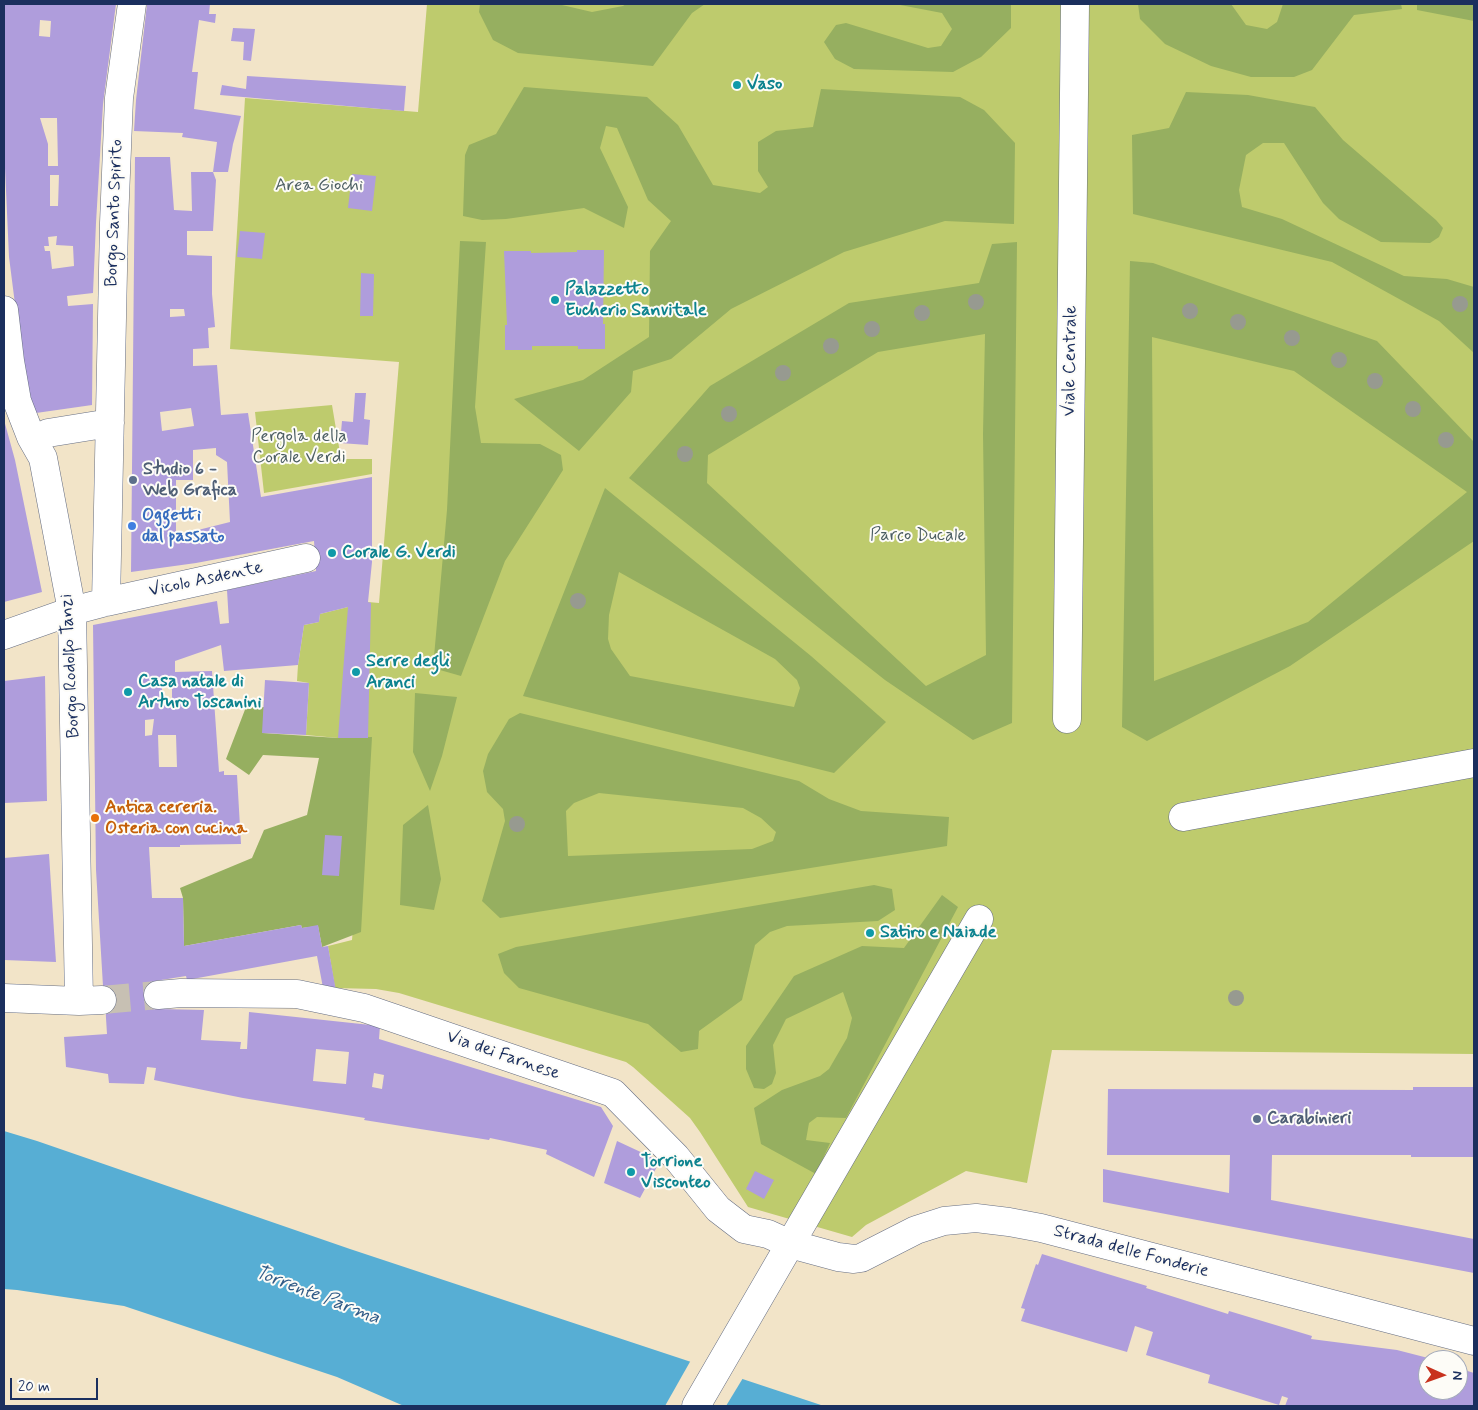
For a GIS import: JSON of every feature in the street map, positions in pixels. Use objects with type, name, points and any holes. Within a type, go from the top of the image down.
[{"type":"street","name":"Borgo Santo Spirito","points":[[106,602],[114,223],[119,98],[132,4]]},
{"type":"street","name":"Viale Centrale","points":[[1067,719],[1075,4]]},
{"type":"street","name":"Borgo Rodolfo Tanzi","points":[[4,310],[10,361],[18,401],[31,437],[43,458],[72,611],[91,1000],[4,998]]},
{"type":"street","points":[[34,442],[48,433],[110,423]]},
{"type":"street","name":"Vicolo Asdente","points":[[4,635],[72,611],[106,602],[306,558]]},
{"type":"street","points":[[1183,817],[1474,763]]},
{"type":"street","points":[[696,1406],[979,919]]},
{"type":"street","name":"Via dei Farnese","points":[[158,995],[181,993],[297,994],[364,1008],[613,1093],[676,1157],[718,1209],[744,1229],[768,1234],[790,1244]]},
{"type":"street","name":"Strada delle Fonderie","points":[[790,1244],[838,1257],[854,1259],[868,1255],[916,1230],[944,1222],[976,1218],[1009,1222],[1041,1228],[1474,1341]]},
{"type":"green space","name":"Parco Ducale","points":[[427,4],[1474,4],[1474,1054],[1052,1050],[1027,1183],[966,1171],[866,1225],[852,1237],[748,1207],[690,1118],[626,1062],[399,993],[376,989],[335,988],[328,946],[352,940],[368,738],[306,735],[309,683],[297,681],[298,665],[304,625],[319,622],[320,614],[368,602],[379,603],[399,362],[230,349],[245,98],[418,112]]},
{"type":"green space","points":[[480,4],[561,4],[592,12],[626,4],[705,4],[692,13],[653,66],[518,53],[493,40],[479,12]]},
{"type":"green space","points":[[895,4],[1011,4],[1011,28],[981,57],[953,72],[854,69],[835,59],[824,42],[836,25],[846,23],[928,48],[941,46],[952,29],[942,13]]},
{"type":"green space","points":[[1138,4],[1231,4],[1246,25],[1267,29],[1277,22],[1283,4],[1401,4],[1402,9],[1354,15],[1312,70],[1294,77],[1251,77],[1211,66],[1165,44],[1140,19]]},
{"type":"green space","points":[[1417,4],[1474,4],[1474,21],[1417,10]]},
{"type":"green space","points":[[524,87],[647,97],[678,125],[713,185],[760,193],[768,187],[758,171],[758,142],[776,131],[813,127],[821,89],[960,97],[984,110],[1015,143],[1014,224],[945,221],[844,252],[731,309],[671,359],[633,371],[631,392],[579,451],[514,399],[583,380],[649,337],[650,251],[671,221],[648,200],[617,128],[606,126],[600,148],[628,207],[624,228],[584,208],[506,219],[482,220],[463,216],[465,155],[469,145],[496,134]]},
{"type":"green space","points":[[1186,92],[1248,95],[1315,107],[1343,140],[1436,220],[1443,228],[1439,237],[1430,243],[1381,242],[1339,219],[1323,203],[1284,143],[1263,143],[1246,155],[1239,190],[1242,207],[1282,219],[1404,276],[1447,279],[1474,287],[1474,353],[1439,321],[1332,262],[1133,214],[1132,135],[1169,128]]},
{"type":"green space","points":[[460,241],[486,242],[475,407],[481,443],[540,444],[561,455],[563,470],[505,561],[461,676],[433,668],[447,510]]},
{"type":"green space","points":[[1017,242],[1012,723],[973,740],[885,680],[629,478],[710,386],[849,303],[979,283],[992,244]],"holes":[[[985,334],[983,434],[986,655],[926,686],[707,483],[708,455],[878,352]]]},
{"type":"green space","points":[[1130,261],[1153,263],[1377,341],[1474,442],[1474,541],[1290,666],[1147,741],[1122,727]],"holes":[[[1152,337],[1294,371],[1467,492],[1308,622],[1154,681]]]},
{"type":"green space","name":"Pergola della Corale Verdi","points":[[332,405],[341,459],[372,459],[372,474],[264,493],[255,412]]},
{"type":"green space","points":[[605,488],[811,656],[886,722],[834,773],[523,696]],"holes":[[[619,572],[775,659],[797,680],[800,688],[794,707],[630,676],[611,649],[608,639],[609,615]]]},
{"type":"green space","points":[[415,693],[457,697],[442,756],[430,791],[413,752]]},
{"type":"green space","points":[[246,707],[264,707],[263,733],[338,738],[372,737],[361,932],[322,947],[318,926],[302,928],[301,925],[184,946],[183,898],[180,888],[252,858],[264,830],[307,815],[319,758],[263,755],[249,775],[226,759]]},
{"type":"green space","points":[[520,713],[799,781],[829,799],[861,811],[949,817],[947,846],[500,918],[482,901],[505,821],[503,809],[487,792],[483,771],[488,754],[509,719]],"holes":[[[599,793],[743,808],[761,818],[776,832],[773,841],[752,849],[568,856],[566,811],[574,803]]]},
{"type":"green space","points":[[428,805],[441,879],[434,910],[400,905],[403,825]]},
{"type":"green space","points":[[874,885],[892,889],[895,910],[878,921],[787,926],[770,932],[755,945],[742,1000],[699,1031],[698,1049],[681,1052],[648,1024],[519,988],[504,973],[498,954],[516,947]]},
{"type":"green space","points":[[942,895],[958,907],[846,1118],[817,1117],[809,1123],[806,1140],[830,1143],[816,1174],[761,1144],[754,1108],[782,1090],[820,1076],[829,1069],[847,1038],[852,1018],[843,992],[786,1019],[773,1045],[776,1073],[772,1084],[764,1089],[754,1088],[746,1069],[746,1046],[794,976],[862,946],[904,948]]},
{"type":"water","name":"Torrente Parma","points":[[4,1131],[350,1249],[824,1406],[404,1406],[337,1377],[124,1306],[4,1289]]},
{"type":"pier","points":[[691,1360],[743,1378],[726,1406],[665,1406]]},
{"type":"building","points":[[4,4],[116,4],[103,104],[93,293],[67,296],[68,306],[93,304],[92,405],[29,414],[9,257],[4,146]],"holes":[[[40,20],[51,21],[50,37],[39,36]],[[40,118],[57,118],[58,166],[48,166],[48,144]],[[50,175],[59,175],[58,206],[50,206]],[[57,236],[56,245],[73,246],[74,266],[52,269],[50,251],[45,251],[44,246],[49,246],[48,237]]]},
{"type":"building","points":[[147,4],[210,4],[209,14],[216,14],[215,23],[199,20],[192,72],[198,72],[194,109],[241,116],[228,172],[213,172],[217,142],[182,137],[183,133],[134,131]]},
{"type":"building","points":[[233,28],[255,29],[251,61],[243,60],[244,42],[231,41]]},
{"type":"building","points":[[247,76],[406,86],[404,111],[220,95],[222,85],[246,89]]},
{"type":"building","points":[[135,157],[170,157],[174,210],[192,211],[191,172],[213,172],[216,180],[213,231],[187,231],[187,255],[212,256],[212,294],[215,327],[208,328],[209,348],[193,349],[193,366],[217,365],[221,415],[248,413],[261,497],[372,477],[372,562],[368,602],[371,603],[368,738],[338,738],[348,607],[320,614],[319,622],[304,625],[298,665],[224,671],[221,645],[175,661],[175,672],[212,671],[219,772],[224,771],[224,775],[237,775],[241,844],[149,847],[152,898],[183,898],[184,946],[301,925],[302,928],[318,925],[322,947],[328,946],[336,991],[324,993],[317,956],[187,980],[186,976],[155,981],[159,1009],[204,1010],[201,1040],[241,1042],[240,1049],[247,1049],[249,1012],[380,1026],[379,1039],[601,1107],[613,1126],[594,1177],[546,1154],[547,1150],[543,1149],[490,1138],[489,1140],[364,1120],[365,1118],[243,1098],[154,1080],[156,1068],[147,1067],[144,1084],[109,1083],[108,1074],[66,1067],[64,1037],[107,1034],[96,870],[93,625],[217,601],[220,624],[229,623],[227,590],[316,571],[314,541],[196,563],[131,572]],"holes":[[[170,309],[184,309],[185,316],[170,317]],[[191,408],[194,426],[162,431],[160,412]],[[216,448],[216,455],[227,462],[230,522],[194,531],[194,534],[176,534],[176,480],[193,480],[193,450]],[[172,683],[172,701],[162,701],[162,684]],[[154,719],[152,735],[145,736],[145,720]],[[158,735],[176,735],[177,767],[159,767]],[[316,1049],[349,1052],[346,1084],[313,1081]],[[374,1073],[384,1075],[382,1089],[372,1087]]]},
{"type":"building","points":[[352,174],[376,176],[372,211],[348,208]]},
{"type":"building","points":[[240,231],[265,233],[262,259],[237,257]]},
{"type":"building","name":"Palazzetto Eucherio Sanvitale","points":[[577,250],[604,250],[603,324],[605,324],[605,349],[578,349],[578,346],[532,346],[532,350],[505,350],[505,325],[507,325],[504,251],[531,251],[531,253],[577,252]]},
{"type":"building","points":[[361,273],[374,274],[373,316],[360,316]]},
{"type":"building","points":[[355,393],[366,393],[364,419],[370,420],[368,445],[340,443],[342,421],[353,422]]},
{"type":"building","points":[[4,420],[15,460],[42,592],[4,602]]},
{"type":"building","points":[[45,676],[47,801],[4,803],[4,681]]},
{"type":"building","points":[[265,680],[309,683],[306,735],[262,733]]},
{"type":"building","points":[[325,835],[342,836],[339,876],[322,875]]},
{"type":"building","points":[[49,854],[56,962],[4,960],[4,858]]},
{"type":"building","points":[[1413,1087],[1474,1087],[1474,1157],[1272,1155],[1271,1200],[1474,1239],[1474,1273],[1103,1202],[1103,1169],[1229,1193],[1230,1155],[1107,1155],[1108,1089],[1413,1090]]},
{"type":"building","name":"Torrione Visconteo","points":[[617,1141],[660,1161],[640,1198],[604,1183]]},
{"type":"building","points":[[755,1171],[774,1180],[764,1199],[746,1189]]},
{"type":"building","points":[[1042,1254],[1147,1286],[1146,1288],[1228,1314],[1229,1311],[1312,1336],[1311,1339],[1397,1350],[1418,1355],[1418,1400],[1468,1400],[1468,1371],[1474,1373],[1474,1406],[1285,1406],[1288,1398],[1282,1396],[1279,1405],[1208,1383],[1210,1375],[1146,1355],[1153,1332],[1135,1326],[1127,1352],[1021,1321],[1025,1309],[1021,1308],[1036,1264],[1038,1265]]},
{"type":"tunnel","points":[[102,1000],[158,995]]},
{"type":"place","name":"Vaso","points":[[737,85]]},
{"type":"place","name":"Palazzetto Eucherio Sanvitale","points":[[555,300]]},
{"type":"place","name":"Studio 6 - Web Grafica","points":[[133,480]]},
{"type":"place","name":"Oggetti dal passato","points":[[132,526]]},
{"type":"place","name":"Corale G. Verdi","points":[[332,553]]},
{"type":"place","name":"Serre degli Aranci","points":[[356,672]]},
{"type":"place","name":"Casa natale di Arturo Toscanini","points":[[128,692]]},
{"type":"place","name":"Antica cereria. Osteria con cucina","points":[[95,818]]},
{"type":"place","name":"Satiro e Naiade","points":[[870,933]]},
{"type":"place","name":"Carabinieri","points":[[1257,1119]]},
{"type":"place","name":"Torrione Visconteo","points":[[631,1172]]},
{"type":"park label","name":"Area Giochi","points":[[319,186]]}]
